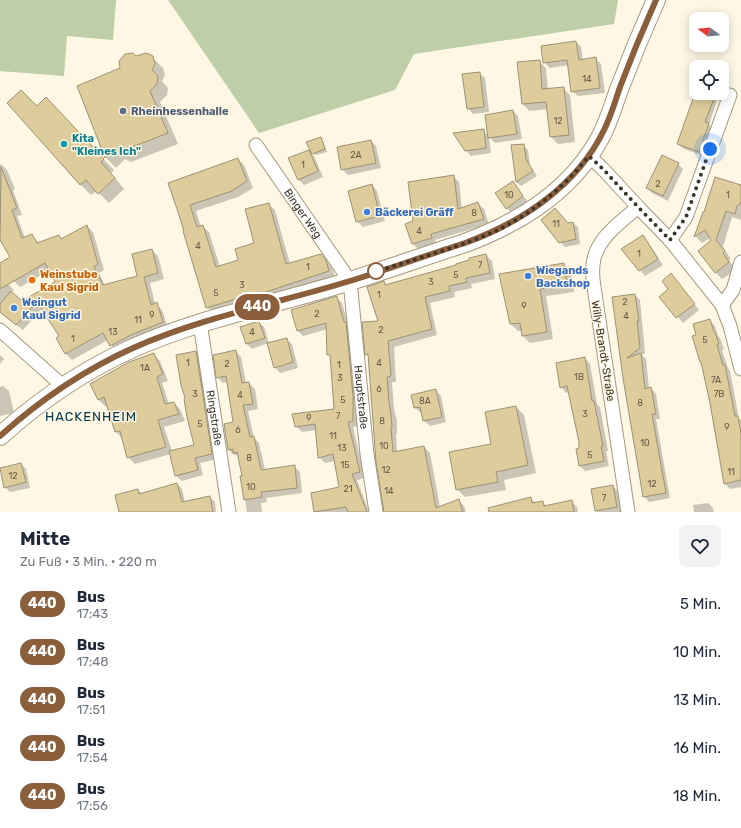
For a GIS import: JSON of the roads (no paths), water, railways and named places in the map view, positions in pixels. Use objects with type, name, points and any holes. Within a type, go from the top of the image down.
[{"type":"main road","points":[[0,436],[39,403],[63,386],[109,359],[133,348],[200,323],[350,281],[472,240],[502,228],[520,218],[549,197],[589,156],[609,120],[619,88],[656,1]]},
{"type":"street","points":[[670,240],[686,217],[730,94]]},
{"type":"street","name":"Binger Weg","points":[[256,145],[350,281]]},
{"type":"street","points":[[589,156],[670,240],[722,305],[730,326],[741,369]]},
{"type":"street","name":"Willy-Brandt-Straße","points":[[628,512],[594,287],[593,265],[596,250],[608,232],[638,207]]},
{"type":"street","points":[[722,305],[733,290],[741,262]]},
{"type":"street","name":"Hauptstraße","points":[[350,281],[367,454],[376,512]]},
{"type":"street","name":"Ringstraße","points":[[200,323],[228,512]]},
{"type":"street","points":[[0,330],[63,386]]},
{"type":"place","name":"Rheinhessenhalle","points":[[123,111]]},
{"type":"place","name":"Kita \"Kleines Ich\"","points":[[64,144]]},
{"type":"place","name":"Bäckerei Gräff","points":[[367,212]]},
{"type":"place","name":"Wiegands Backshop","points":[[528,276]]},
{"type":"place","name":"Weinstube Kaul Sigrid","points":[[32,280]]},
{"type":"place","name":"Weingut Kaul Sigrid","points":[[14,308]]},
{"type":"district","name":"HACKENHEIM","points":[[91,416]]}]
